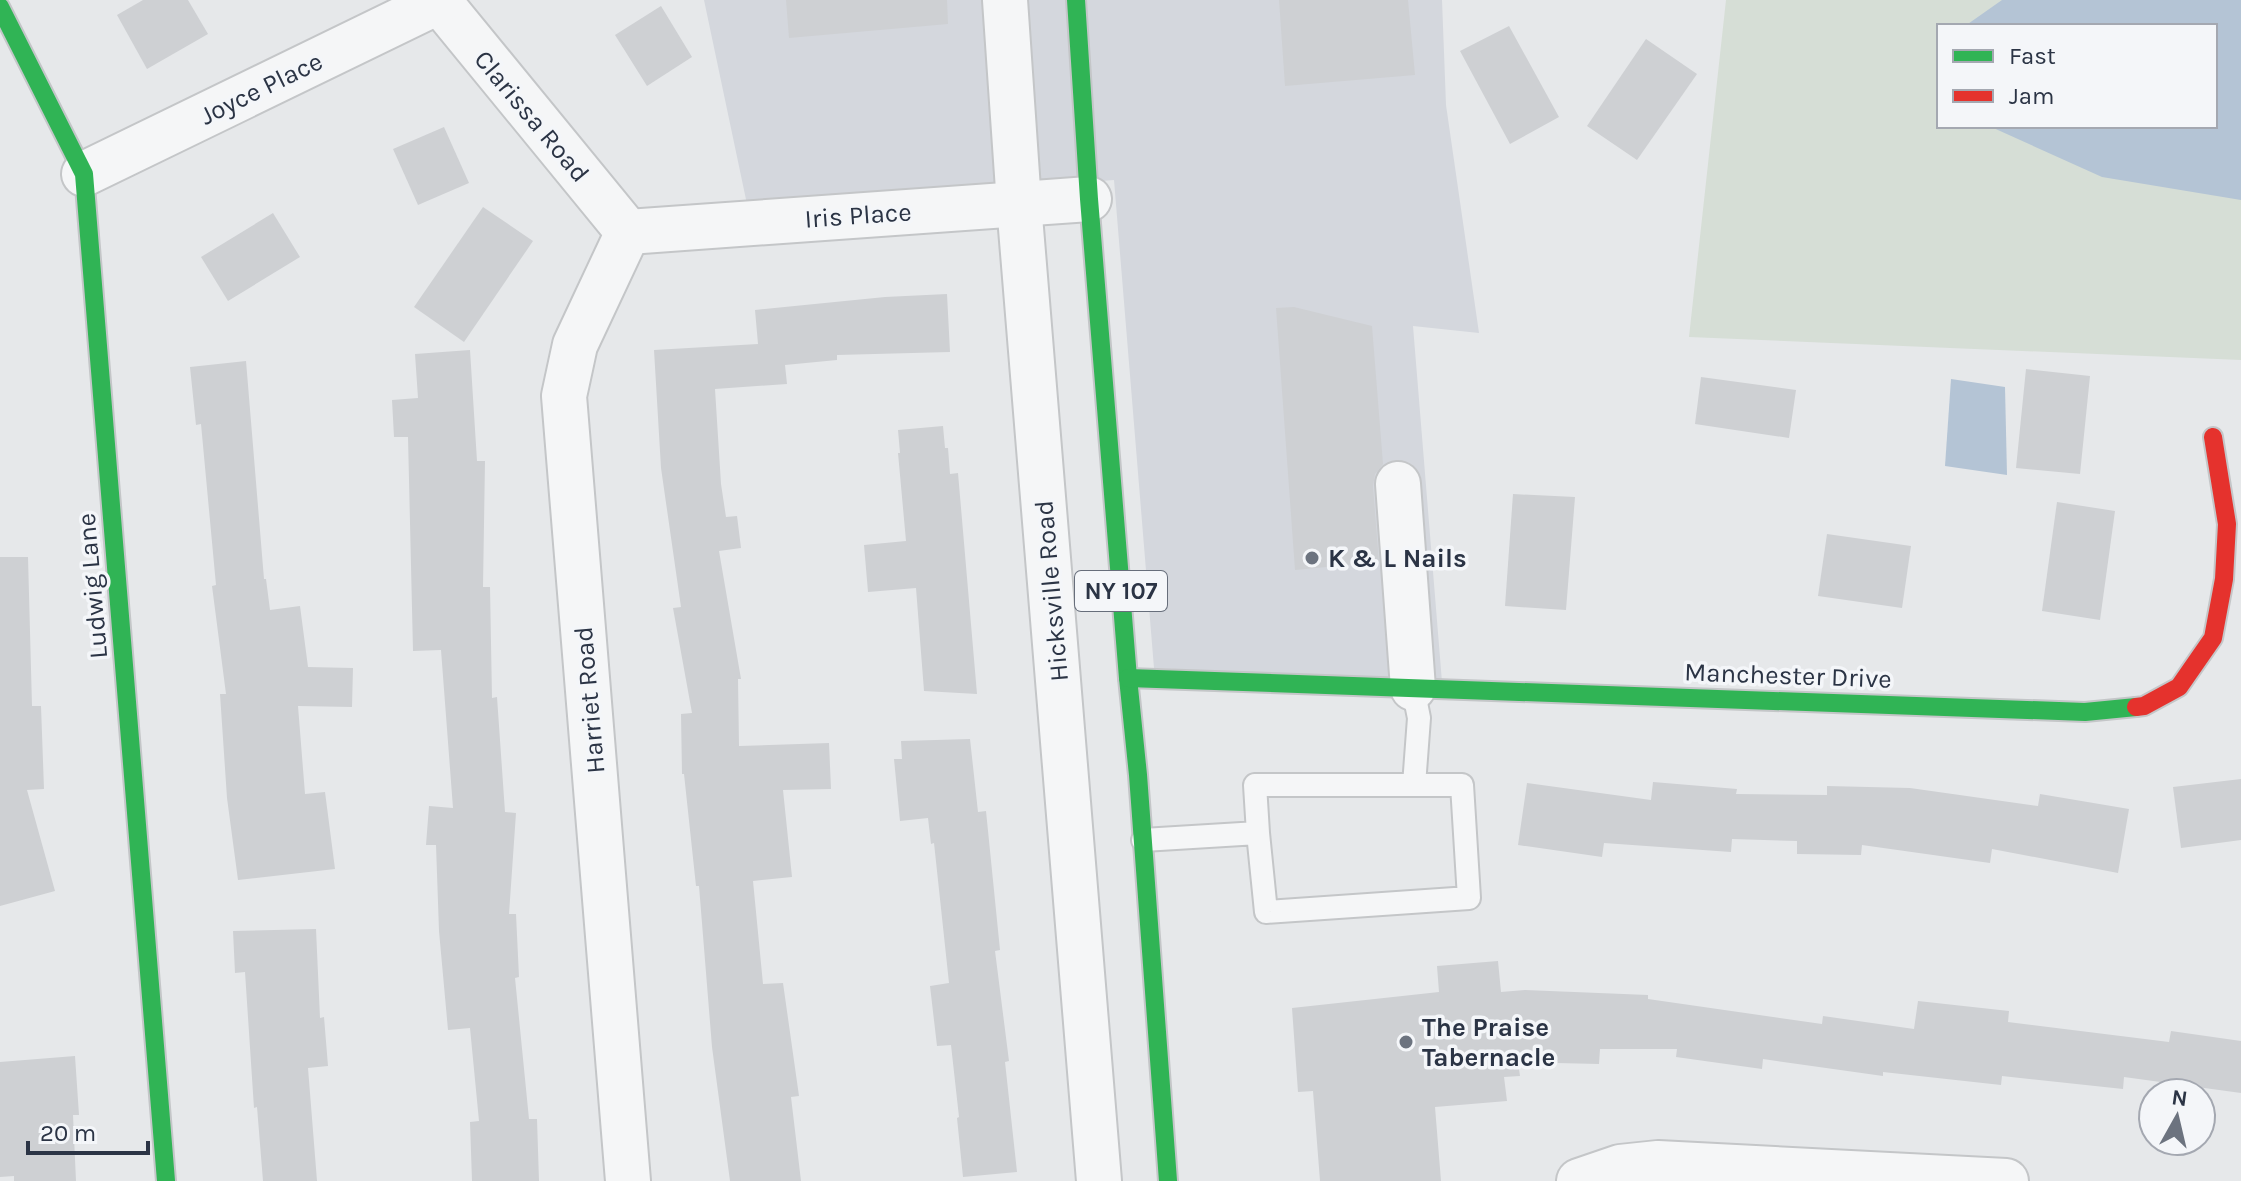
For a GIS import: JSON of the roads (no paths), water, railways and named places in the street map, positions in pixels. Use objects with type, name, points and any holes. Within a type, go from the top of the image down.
[{"type":"street","name":"Hicksville Road","points":[[1005,0],[1099,1181]]},
{"type":"street","name":"NY 107","points":[[1076,0],[1089,199],[1143,840],[1168,1181]]},
{"type":"street","name":"Joyce Place","points":[[84,174],[438,1]]},
{"type":"street","name":"Clarissa Road","points":[[438,1],[628,232]]},
{"type":"street","name":"Ludwig Lane","points":[[0,7],[84,174],[166,1181]]},
{"type":"street","name":"Iris Place","points":[[628,232],[1089,199]]},
{"type":"street","name":"Harriet Road","points":[[628,232],[575,345],[564,396],[628,1181]]},
{"type":"street","name":"Manchester Drive","points":[[1128,678],[2085,712],[2144,706],[2179,687],[2213,638],[2224,579],[2227,524],[2213,437]]},
{"type":"street","points":[[1398,484],[1413,688]]},
{"type":"street","points":[[1579,1181],[1620,1167],[1658,1163],[2006,1181]]},
{"type":"lane","points":[[1413,688],[1419,718],[1414,785]]},
{"type":"lane","points":[[1255,785],[1462,785],[1469,898],[1266,912],[1258,833],[1255,785]]},
{"type":"lane","points":[[1143,840],[1258,833]]},
{"type":"water","points":[[2002,0],[2241,0],[2241,200],[2102,177],[1993,128],[2217,128],[2217,24],[1968,24]]},
{"type":"water","points":[[1951,379],[2005,387],[2007,475],[1945,466]]},
{"type":"place","name":"K & L Nails","points":[[1312,558]]},
{"type":"place","name":"The Praise Tabernacle","points":[[1406,1042]]}]
